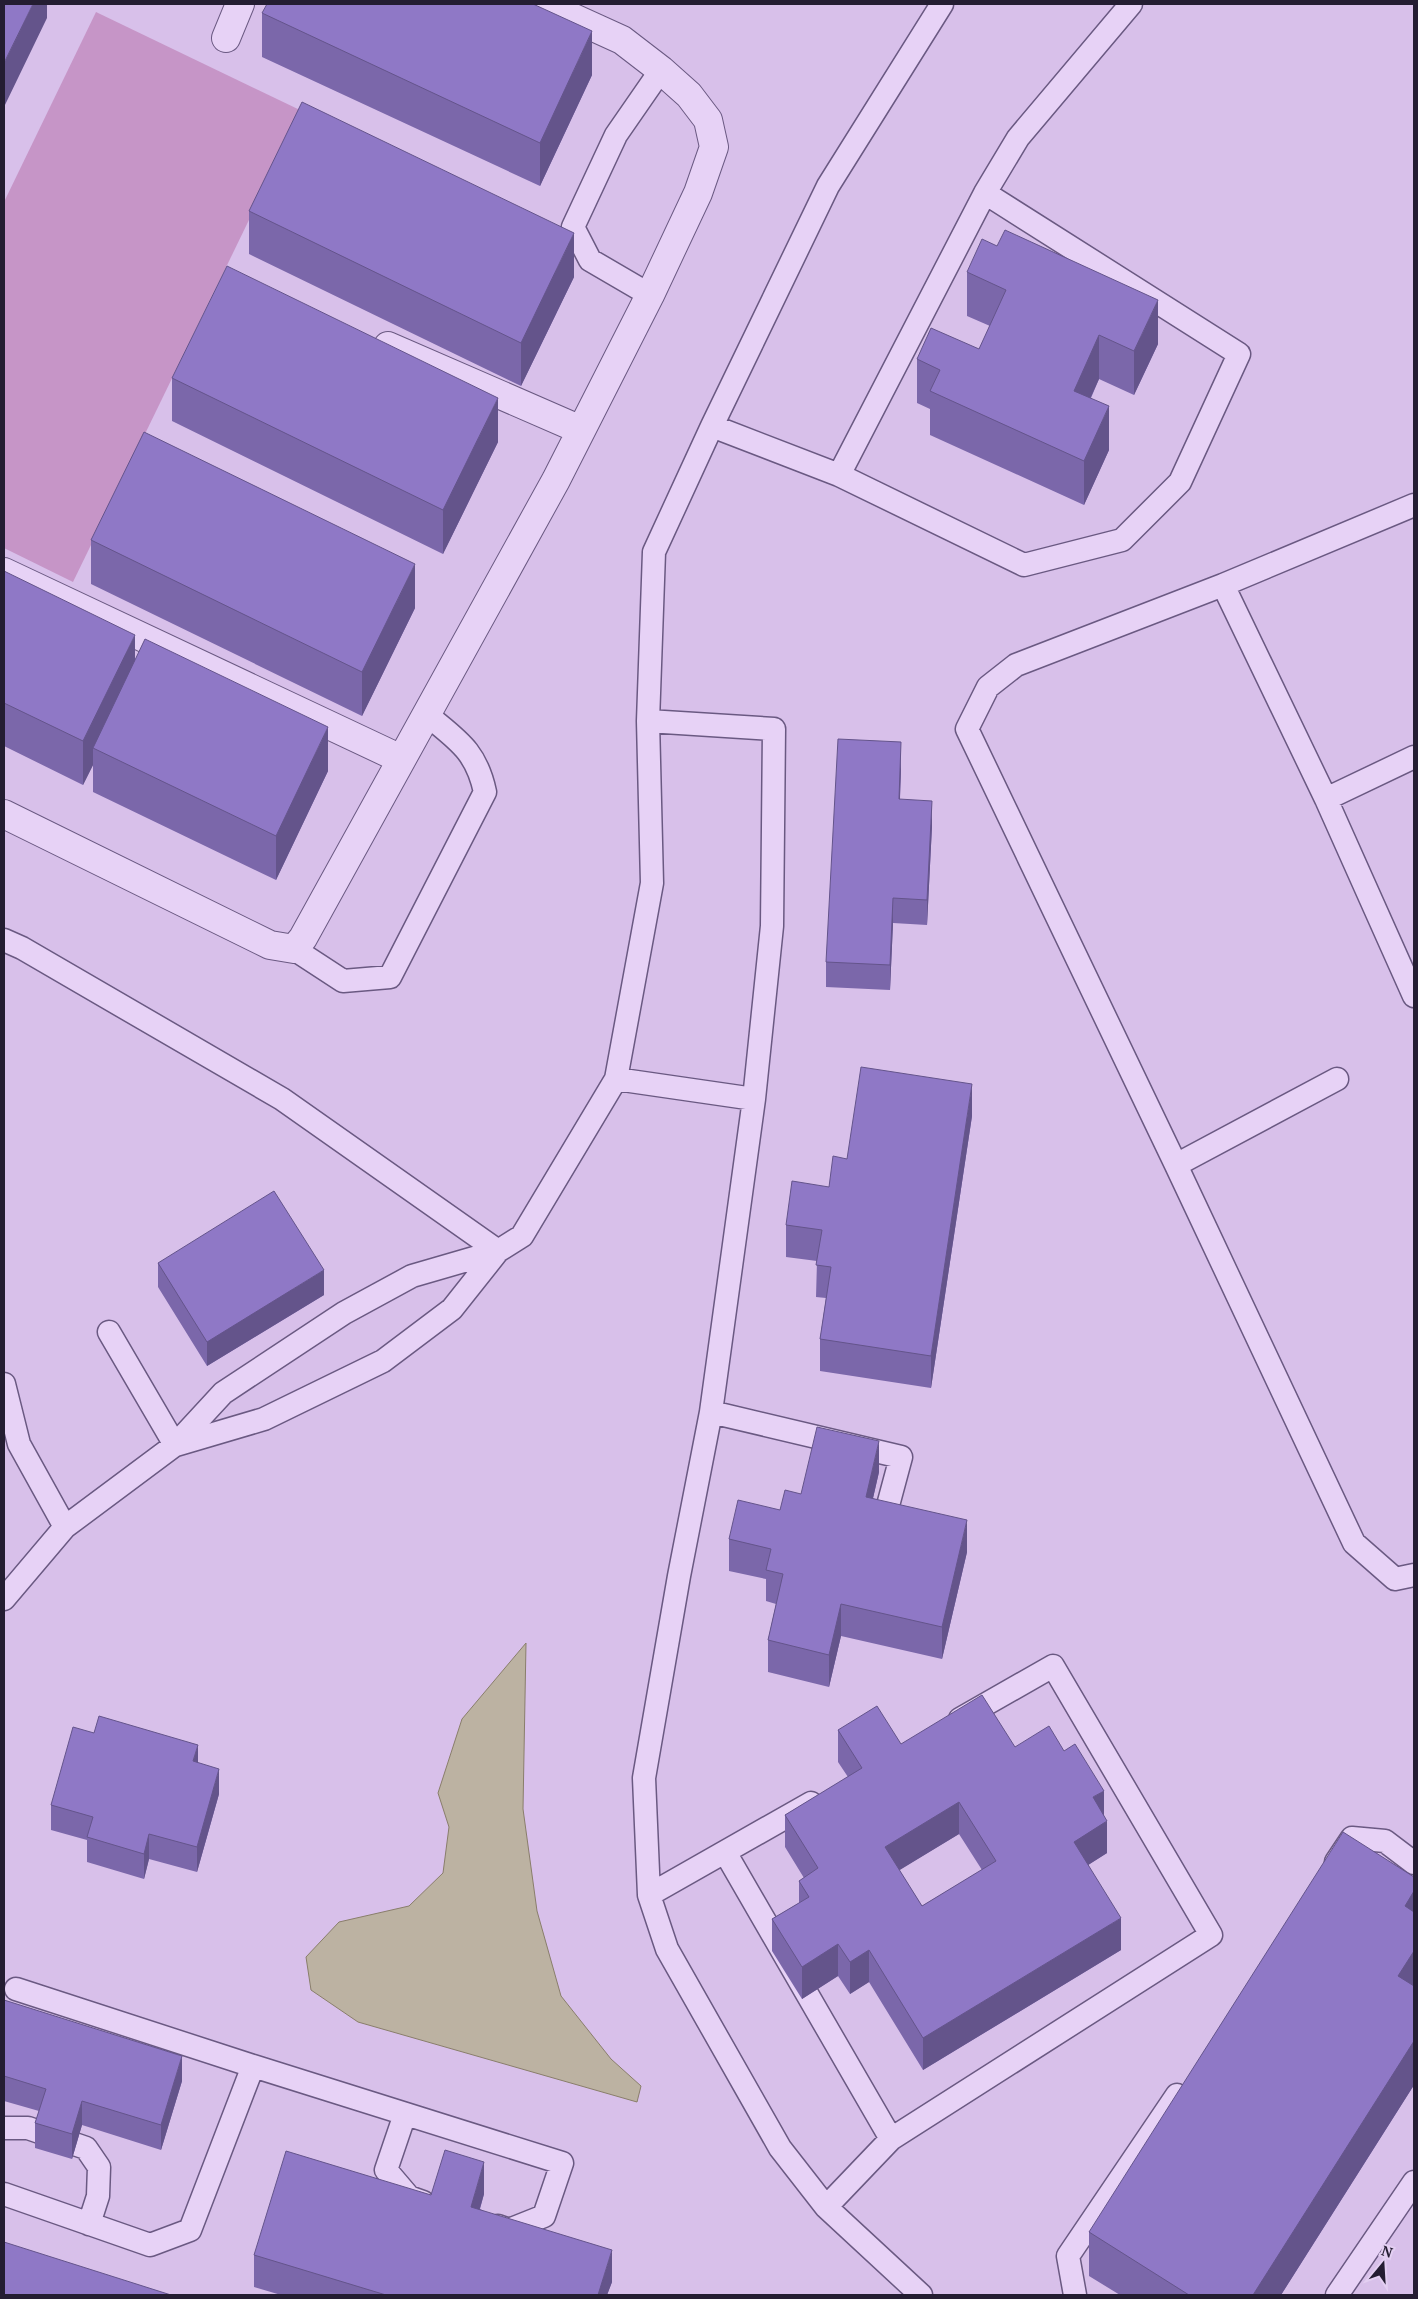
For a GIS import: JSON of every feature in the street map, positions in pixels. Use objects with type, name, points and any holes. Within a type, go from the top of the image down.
[{"type":"street","points":[[226,38],[240,4]]},
{"type":"street","points":[[4,814],[270,945],[294,949],[303,938],[556,480],[650,295],[698,193],[714,147],[708,120],[689,95],[660,70],[622,40],[543,4]]},
{"type":"street","points":[[368,337],[581,430]]},
{"type":"street","points":[[4,572],[401,758]]},
{"type":"lane","points":[[4,1599],[65,1527],[175,1445],[224,1393],[344,1313],[412,1276],[498,1251],[522,1236],[616,1079],[652,882],[648,721],[654,552],[712,426],[828,186],[942,4]]},
{"type":"lane","points":[[839,475],[985,193],[1018,138],[1131,4]]},
{"type":"lane","points":[[650,295],[590,260],[573,226],[616,135],[660,70]]},
{"type":"lane","points":[[712,426],[839,475],[1024,564],[1122,540],[1180,482],[1239,354],[985,193]]},
{"type":"lane","points":[[1414,505],[1223,585],[1016,665],[988,687],[967,729],[1176,1165],[1354,1543],[1395,1579],[1414,1575]]},
{"type":"lane","points":[[1223,585],[1326,799],[1414,996]]},
{"type":"lane","points":[[294,949],[343,981],[390,977],[485,792],[481,771],[467,750],[426,714]]},
{"type":"lane","points":[[648,721],[774,729],[772,926],[754,1099],[711,1412],[679,1576],[644,1778],[649,1895],[667,1949],[780,2148],[826,2207],[921,2295]]},
{"type":"lane","points":[[1326,799],[1414,757]]},
{"type":"lane","points":[[4,940],[30,953],[282,1099],[498,1251]]},
{"type":"lane","points":[[616,1079],[754,1099]]},
{"type":"lane","points":[[1176,1165],[1337,1079]]},
{"type":"lane","points":[[175,1445],[264,1419],[383,1361],[452,1310],[498,1251]]},
{"type":"lane","points":[[109,1332],[175,1445]]},
{"type":"lane","points":[[4,1384],[19,1444],[65,1527]]},
{"type":"lane","points":[[711,1412],[901,1457],[883,1524]]},
{"type":"lane","points":[[826,2207],[891,2139],[1211,1935],[1053,1666],[941,1730]]},
{"type":"lane","points":[[649,1895],[829,1793]]},
{"type":"lane","points":[[1324,1879],[1352,1838],[1384,1841],[1414,1862]]},
{"type":"lane","points":[[725,1852],[891,2139]]},
{"type":"lane","points":[[16,1990],[562,2163],[544,2216],[509,2230],[482,2221]]},
{"type":"lane","points":[[4,2194],[150,2245],[190,2230],[253,2066]]},
{"type":"lane","points":[[1075,2295],[1068,2256],[1191,2076]]},
{"type":"lane","points":[[405,2114],[386,2170],[409,2197],[446,2209]]},
{"type":"lane","points":[[4,2128],[28,2128],[86,2148],[99,2167],[98,2196],[89,2224]]},
{"type":"lane","points":[[1337,2295],[1414,2182]]},
{"type":"shaded area","points":[[96,12],[302,111],[73,582],[4,548],[4,202]]},
{"type":"shaded area","points":[[526,1643],[523,1809],[537,1911],[561,1996],[611,2059],[641,2086],[637,2102],[358,2022],[311,1990],[306,1957],[339,1922],[409,1906],[443,1873],[449,1827],[438,1793],[462,1719]]},
{"type":"building","points":[[4,4],[33,4],[4,63]]},
{"type":"building","points":[[267,4],[533,4],[592,31],[540,143],[262,13]]},
{"type":"building","points":[[302,102],[574,233],[521,343],[249,211]]},
{"type":"building","points":[[1005,230],[1158,300],[1134,351],[1099,335],[1074,391],[1109,406],[1084,461],[930,391],[940,370],[917,359],[931,328],[979,349],[1006,290],[967,272],[982,239],[997,246]]},
{"type":"building","points":[[227,266],[498,398],[443,510],[172,378]]},
{"type":"building","points":[[144,432],[415,564],[362,672],[91,540]]},
{"type":"building","points":[[4,571],[135,635],[83,741],[4,703]]},
{"type":"building","points":[[145,639],[328,727],[276,836],[93,748]]},
{"type":"building","points":[[838,739],[901,742],[899,799],[932,801],[927,900],[893,898],[890,965],[826,962]]},
{"type":"building","points":[[861,1067],[972,1084],[931,1356],[820,1339],[831,1267],[816,1265],[822,1230],[786,1225],[792,1181],[829,1187],[833,1156],[847,1159]]},
{"type":"building","points":[[274,1191],[324,1270],[207,1342],[158,1263]]},
{"type":"building","points":[[817,1427],[879,1441],[866,1497],[967,1520],[942,1627],[841,1604],[829,1655],[768,1640],[783,1574],[766,1570],[771,1549],[729,1539],[738,1500],[780,1510],[785,1490],[801,1494]]},
{"type":"building","points":[[982,1695],[1015,1747],[1049,1726],[1064,1751],[1075,1744],[1104,1791],[1093,1797],[1107,1821],[1074,1842],[1121,1918],[923,2038],[869,1950],[850,1962],[838,1944],[802,1967],[772,1919],[809,1897],[799,1881],[818,1868],[785,1815],[862,1768],[838,1730],[877,1706],[901,1744]],"holes":[[[959,1802],[996,1861],[922,1906],[885,1847]]]},
{"type":"building","points":[[99,1716],[198,1745],[193,1761],[219,1769],[197,1847],[149,1834],[144,1854],[87,1837],[93,1817],[51,1805],[73,1727],[94,1733]]},
{"type":"building","points":[[1343,1832],[1414,1877],[1414,1891],[1405,1906],[1414,1912],[1414,1951],[1398,1976],[1414,1986],[1414,2041],[1253,2295],[1189,2295],[1089,2232]]},
{"type":"building","points":[[4,2000],[182,2056],[161,2125],[82,2101],[72,2134],[35,2123],[46,2089],[4,2076]]},
{"type":"building","points":[[445,2150],[484,2162],[471,2207],[612,2250],[598,2295],[386,2295],[254,2255],[286,2151],[431,2195]]},
{"type":"building","points":[[4,2242],[171,2295],[4,2295]]}]
